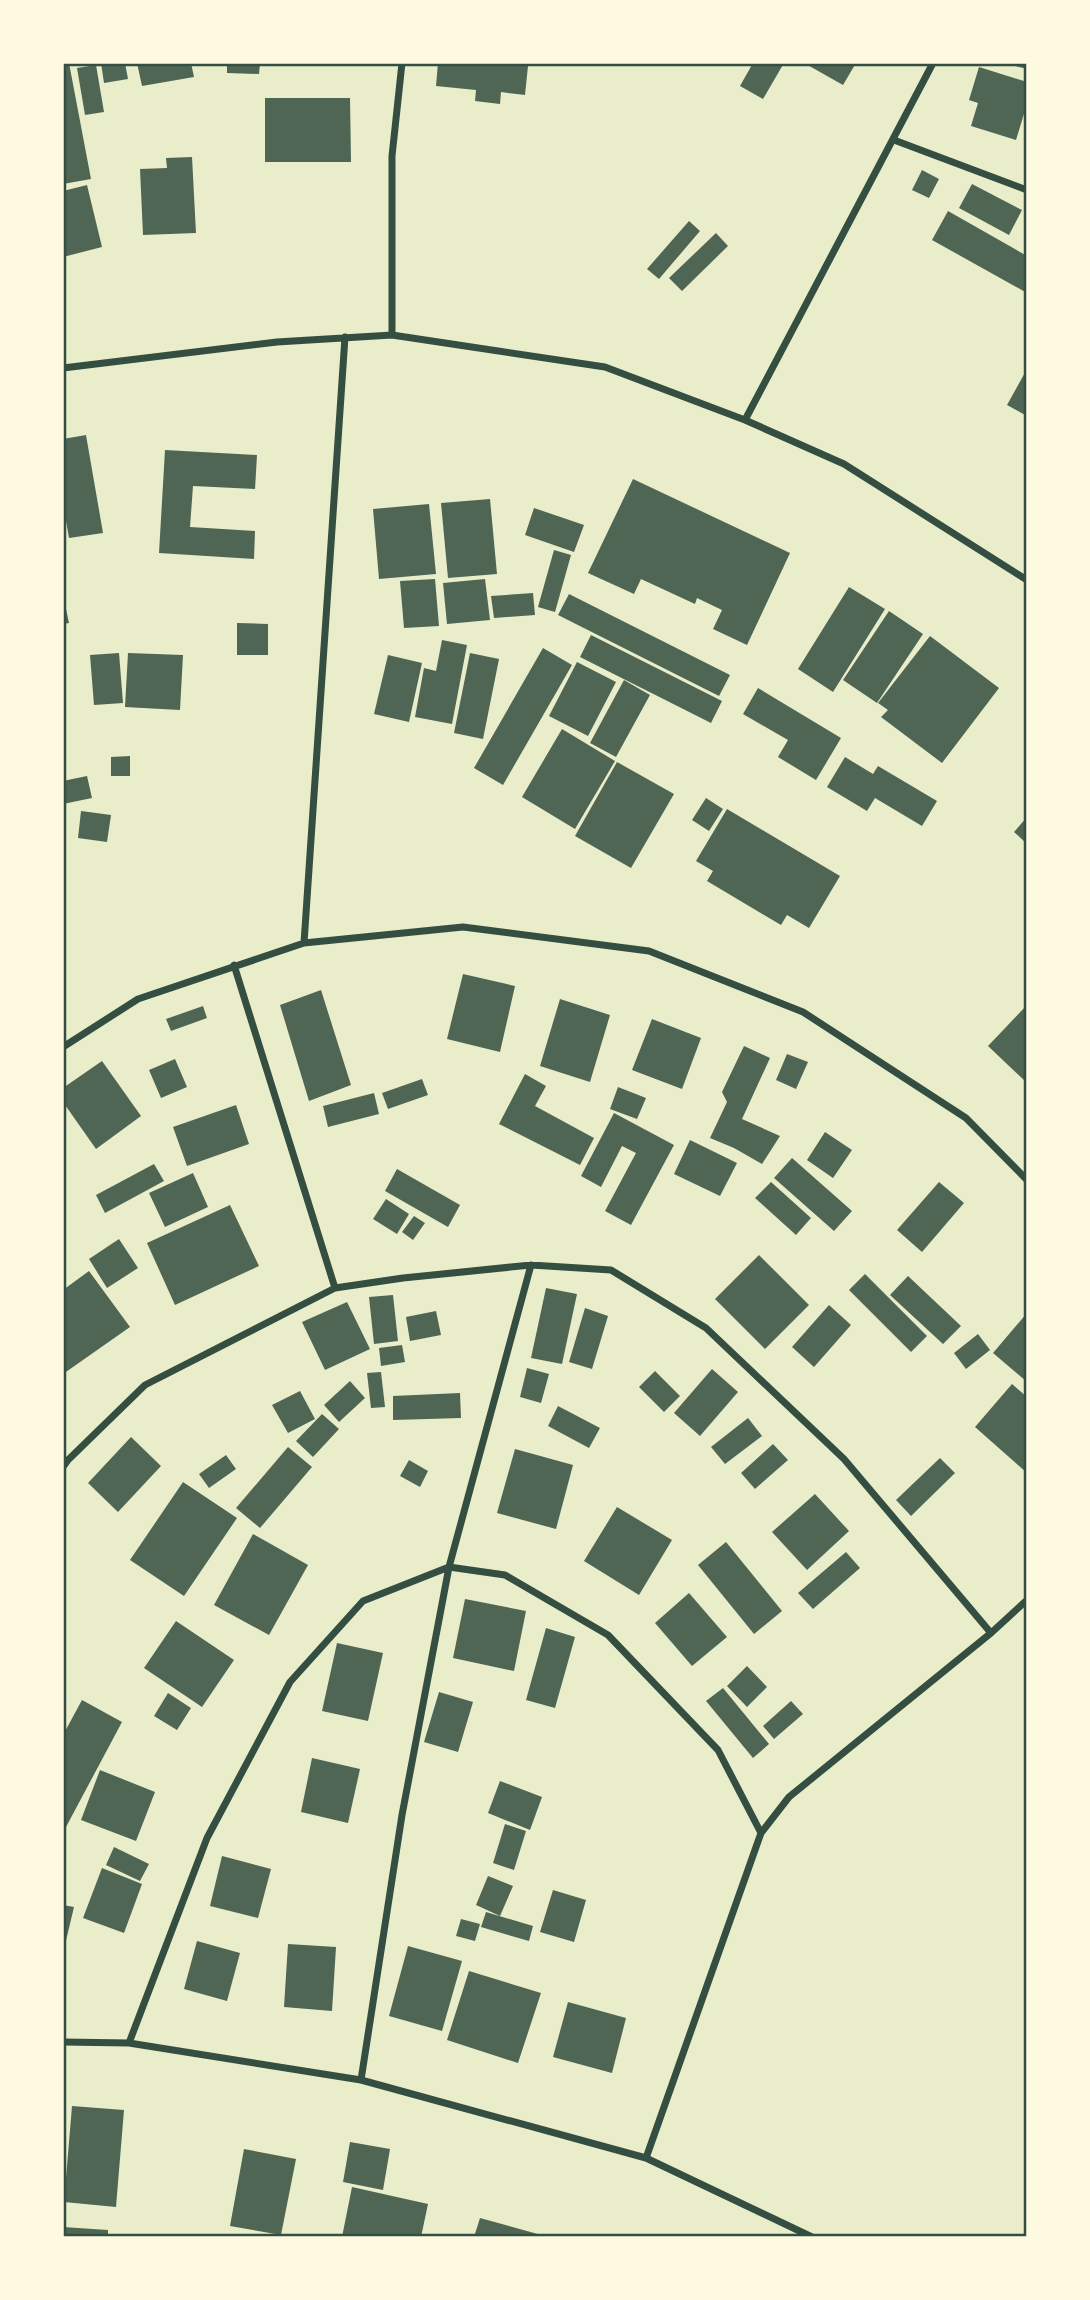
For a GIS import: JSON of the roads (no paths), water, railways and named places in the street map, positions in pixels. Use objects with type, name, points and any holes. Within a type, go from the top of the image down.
[{"type":"street","points":[[392,335],[392,156],[402,63]]},
{"type":"street","points":[[744,420],[933,63]]},
{"type":"street","points":[[894,140],[1027,190]]},
{"type":"street","points":[[63,368],[277,342],[392,335],[605,367],[744,420],[845,464],[1027,580]]},
{"type":"street","points":[[303,943],[345,337]]},
{"type":"street","points":[[63,1047],[138,999],[303,943],[463,927],[649,951],[803,1012],[966,1118],[1027,1180]]},
{"type":"street","points":[[234,965],[335,1288]]},
{"type":"street","points":[[361,2080],[402,1815],[449,1567],[531,1265]]},
{"type":"street","points":[[63,1467],[65,1458],[145,1385],[335,1288],[531,1265],[611,1270],[706,1328],[844,1459],[991,1633]]},
{"type":"street","points":[[129,2043],[207,1838],[290,1682],[363,1601],[449,1567],[505,1575],[608,1635],[718,1750],[761,1833]]},
{"type":"street","points":[[646,2158],[761,1833],[789,1797],[991,1633],[1027,1600]]},
{"type":"street","points":[[63,2042],[129,2043],[361,2080],[646,2158],[812,2237]]}]
